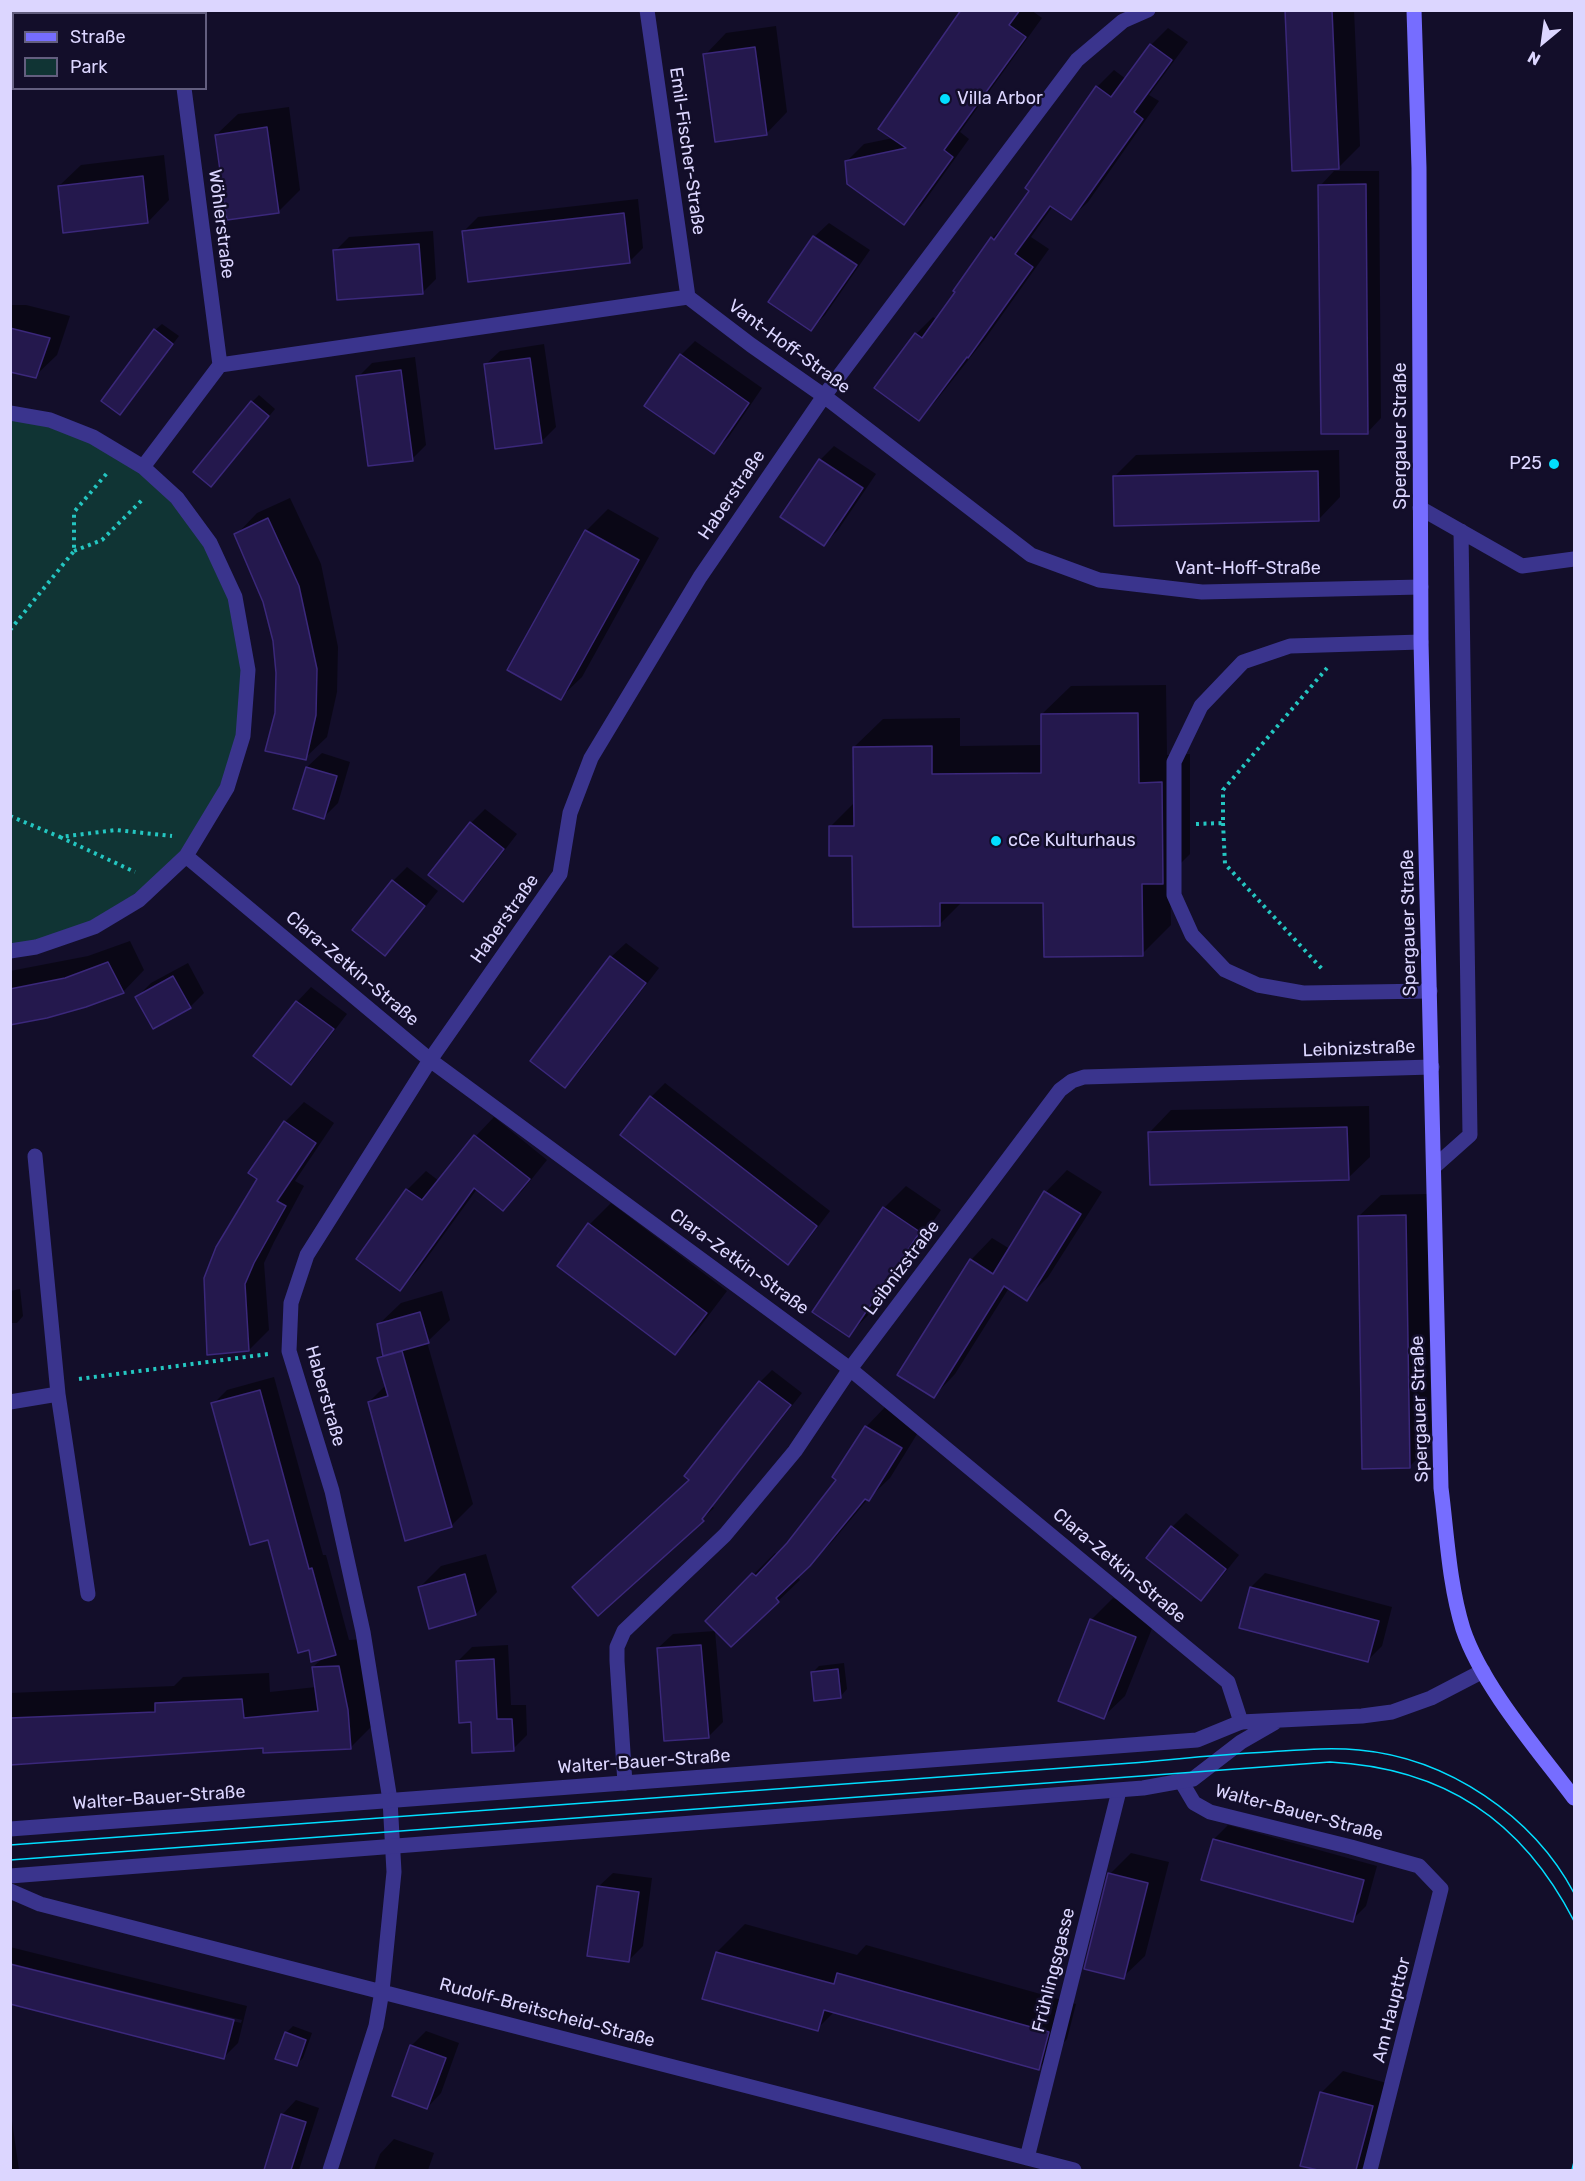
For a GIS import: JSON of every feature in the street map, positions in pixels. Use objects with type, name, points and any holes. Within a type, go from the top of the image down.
[{"type":"main road","name":"Spergauer Straße","points":[[1414,10],[1419,168],[1421,642],[1441,1488],[1453,1583],[1464,1630],[1483,1671],[1506,1707],[1575,1798]]},
{"type":"street","name":"Emil-Fischer-Straße","points":[[647,10],[688,297]]},
{"type":"street","name":"Haberstraße","points":[[330,2170],[376,2026],[382,1991],[394,1872],[390,1800],[363,1632],[332,1491],[290,1351],[291,1303],[307,1255],[430,1060],[560,874],[570,813],[591,758],[700,577],[824,396],[1077,60],[1123,21],[1148,10]]},
{"type":"street","name":"Wöhlerstraße","points":[[184,90],[220,365]]},
{"type":"street","points":[[143,467],[220,365],[688,297]]},
{"type":"street","name":"Vant-Hoff-Straße","points":[[688,297],[824,396],[1031,555],[1099,580],[1202,592],[1421,587]]},
{"type":"street","points":[[10,413],[50,420],[93,436],[124,453],[143,467],[177,498],[210,543],[235,597],[248,670],[243,736],[228,788],[186,856],[139,900],[94,927],[36,947],[10,951]]},
{"type":"street","points":[[1420,508],[1522,566],[1575,559]]},
{"type":"street","points":[[1434,1167],[1470,1135],[1461,531]]},
{"type":"street","points":[[1421,642],[1290,646],[1243,662],[1201,706],[1174,762],[1174,895],[1192,934],[1225,970],[1258,985],[1303,993],[1430,991]]},
{"type":"street","name":"Clara-Zetkin-Straße","points":[[186,856],[430,1060],[850,1369],[1228,1682],[1241,1722]]},
{"type":"street","name":"Leibnizstraße","points":[[625,1783],[617,1661],[617,1647],[624,1631],[725,1535],[795,1451],[850,1369],[1060,1090],[1071,1081],[1084,1077],[1432,1067]]},
{"type":"street","points":[[34,1156],[58,1388],[88,1594]]},
{"type":"street","points":[[10,1402],[58,1388]]},
{"type":"street","name":"Walter-Bauer-Straße","points":[[10,1829],[1197,1740],[1241,1722],[1392,1712],[1431,1698],[1483,1671]]},
{"type":"street","name":"Walter-Bauer-Straße","points":[[10,1876],[1119,1791],[1193,1779],[1241,1742],[1276,1721]]},
{"type":"street","name":"Walter-Bauer-Straße","points":[[1181,1781],[1194,1803],[1210,1812],[1419,1866]]},
{"type":"street","name":"Frühlingsgasse","points":[[1027,2158],[1119,1791]]},
{"type":"street","name":"Am Haupttor","points":[[1370,2170],[1441,1888],[1419,1866]]},
{"type":"street","name":"Rudolf-Breitscheid-Straße","points":[[10,1891],[40,1904],[1074,2170]]},
{"type":"path","points":[[74,551],[74,512],[124,453]]},
{"type":"path","points":[[10,630],[74,551],[102,540],[161,482]]},
{"type":"path","points":[[1344,992],[1225,864],[1223,790],[1347,645]]},
{"type":"path","points":[[10,816],[159,882]]},
{"type":"path","points":[[1174,824],[1223,823]]},
{"type":"path","points":[[60,837],[116,830],[171,835],[186,856]]},
{"type":"path","points":[[58,1388],[290,1351]]},
{"type":"green space","points":[[10,413],[124,453],[210,543],[237,609],[248,670],[243,736],[191,848],[94,927],[10,949]]},
{"type":"building","name":"Villa Arbor","points":[[961,10],[1020,10],[1009,25],[1026,37],[944,150],[953,157],[904,225],[847,184],[845,161],[906,148],[878,129]]},
{"type":"building","points":[[1285,10],[1332,10],[1339,169],[1292,171]]},
{"type":"building","points":[[1150,44],[1172,60],[1134,112],[1143,119],[1071,220],[1050,206],[1015,254],[1033,267],[968,358],[919,421],[874,388],[915,333],[922,338],[991,237],[994,240],[1029,191],[1025,188],[1096,86],[1111,97]]},
{"type":"building","points":[[755,47],[767,135],[715,142],[703,54]]},
{"type":"building","points":[[267,127],[279,213],[227,220],[215,135]]},
{"type":"building","points":[[143,176],[148,223],[63,233],[58,186]]},
{"type":"building","points":[[1366,184],[1368,434],[1321,434],[1318,185]]},
{"type":"building","points":[[624,213],[630,263],[468,282],[462,231]]},
{"type":"building","points":[[813,236],[857,265],[811,331],[768,302]]},
{"type":"building","points":[[419,244],[423,294],[337,300],[333,250]]},
{"type":"building","points":[[10,328],[50,338],[36,378],[10,372]]},
{"type":"building","points":[[154,329],[173,344],[120,415],[101,401]]},
{"type":"building","points":[[680,354],[749,403],[714,454],[644,406]]},
{"type":"building","points":[[530,358],[542,443],[495,449],[484,364]]},
{"type":"building","points":[[401,370],[413,461],[368,466],[356,376]]},
{"type":"building","points":[[251,401],[269,416],[211,487],[193,472]]},
{"type":"building","points":[[819,459],[863,488],[824,546],[780,517]]},
{"type":"building","points":[[1318,471],[1319,521],[1114,526],[1113,476]]},
{"type":"building","points":[[268,518],[299,586],[317,669],[316,715],[306,760],[265,751],[275,713],[276,673],[273,641],[263,602],[234,534]]},
{"type":"building","points":[[585,530],[639,560],[561,700],[507,670]]},
{"type":"building","name":"cCe Kulturhaus","points":[[1138,713],[1139,783],[1162,782],[1163,884],[1142,884],[1143,956],[1044,957],[1043,903],[940,903],[940,926],[853,927],[852,856],[829,856],[829,826],[854,826],[853,747],[932,746],[932,774],[1041,773],[1041,714]]},
{"type":"building","points":[[306,767],[337,776],[324,819],[293,809]]},
{"type":"building","points":[[470,822],[504,849],[463,902],[428,875]]},
{"type":"building","points":[[392,880],[425,906],[385,956],[352,930]]},
{"type":"building","points":[[610,956],[646,983],[565,1088],[530,1061]]},
{"type":"building","points":[[108,962],[124,993],[47,1018],[10,1025],[10,989],[65,978]]},
{"type":"building","points":[[173,976],[191,1008],[153,1029],[135,997]]},
{"type":"building","points":[[296,1001],[334,1029],[291,1085],[253,1056]]},
{"type":"building","points":[[650,1096],[817,1226],[788,1265],[620,1135]]},
{"type":"building","points":[[284,1121],[316,1143],[277,1201],[286,1206],[254,1263],[245,1284],[249,1351],[207,1355],[204,1278],[216,1247],[257,1179],[248,1173]]},
{"type":"building","points":[[1347,1127],[1349,1180],[1150,1185],[1148,1132]]},
{"type":"building","points":[[474,1135],[530,1179],[503,1211],[474,1188],[400,1291],[356,1259],[406,1189],[422,1200]]},
{"type":"building","points":[[1044,1191],[1081,1214],[1027,1301],[1004,1286],[934,1398],[897,1375],[970,1259],[993,1274]]},
{"type":"building","points":[[883,1207],[920,1232],[849,1337],[812,1312]]},
{"type":"building","points":[[1406,1215],[1410,1468],[1362,1469],[1358,1216]]},
{"type":"building","points":[[588,1223],[707,1313],[675,1355],[557,1266]]},
{"type":"building","points":[[420,1312],[429,1343],[383,1356],[377,1324]]},
{"type":"building","points":[[402,1351],[452,1527],[405,1541],[368,1402],[388,1396],[377,1358]]},
{"type":"building","points":[[759,1381],[791,1405],[702,1519],[704,1521],[598,1616],[572,1587],[689,1480],[684,1476]]},
{"type":"building","points":[[260,1390],[309,1569],[312,1568],[336,1655],[311,1662],[309,1650],[298,1653],[268,1540],[250,1545],[211,1403]]},
{"type":"building","points":[[865,1426],[902,1448],[869,1501],[865,1499],[810,1566],[776,1598],[779,1602],[731,1647],[705,1621],[752,1573],[756,1576],[787,1543],[836,1480],[832,1477]]},
{"type":"building","points":[[1171,1526],[1226,1569],[1201,1601],[1146,1558]]},
{"type":"building","points":[[465,1574],[476,1615],[429,1629],[418,1587]]},
{"type":"building","points":[[1250,1587],[1379,1621],[1368,1662],[1239,1628]]},
{"type":"building","points":[[1090,1619],[1136,1637],[1104,1719],[1058,1701]]},
{"type":"building","points":[[701,1645],[709,1738],[664,1741],[657,1648]]},
{"type":"building","points":[[494,1659],[497,1719],[512,1719],[514,1751],[472,1753],[471,1722],[459,1723],[456,1661]]},
{"type":"building","points":[[339,1666],[348,1710],[351,1749],[263,1753],[263,1748],[10,1765],[10,1718],[155,1712],[155,1703],[242,1699],[244,1718],[318,1711],[312,1667]]},
{"type":"building","points":[[838,1669],[841,1698],[814,1701],[811,1672]]},
{"type":"building","points":[[1213,1839],[1364,1880],[1353,1922],[1201,1880]]},
{"type":"building","points":[[1108,1873],[1148,1883],[1124,1979],[1084,1969]]},
{"type":"building","points":[[597,1886],[639,1892],[629,1962],[587,1956]]},
{"type":"building","points":[[716,1952],[834,1984],[837,1973],[1049,2032],[1039,2070],[824,2010],[818,2031],[702,1999]]},
{"type":"building","points":[[10,1964],[234,2020],[224,2059],[10,2004]]},
{"type":"building","points":[[285,2032],[306,2040],[297,2066],[275,2059]]},
{"type":"building","points":[[410,2045],[446,2058],[427,2109],[392,2096]]},
{"type":"building","points":[[1320,2092],[1373,2106],[1356,2170],[1318,2170],[1300,2166]]},
{"type":"building","points":[[281,2114],[306,2122],[291,2170],[264,2170]]},
{"type":"tram line","points":[[10,1845],[1234,1754],[1336,1749],[1392,1755],[1455,1778],[1511,1816],[1536,1839],[1557,1865],[1574,1893]]},
{"type":"tram line","points":[[10,1860],[1330,1762],[1371,1766],[1409,1775],[1444,1788],[1475,1806],[1504,1828],[1530,1854],[1553,1885],[1574,1921]]},
{"type":"tram line","points":[[1572,2170],[1574,2162]]},
{"type":"place","name":"Villa Arbor","points":[[945,99]]},
{"type":"place","name":"P25","points":[[1554,464]]},
{"type":"place","name":"cCe Kulturhaus","points":[[996,841]]}]
